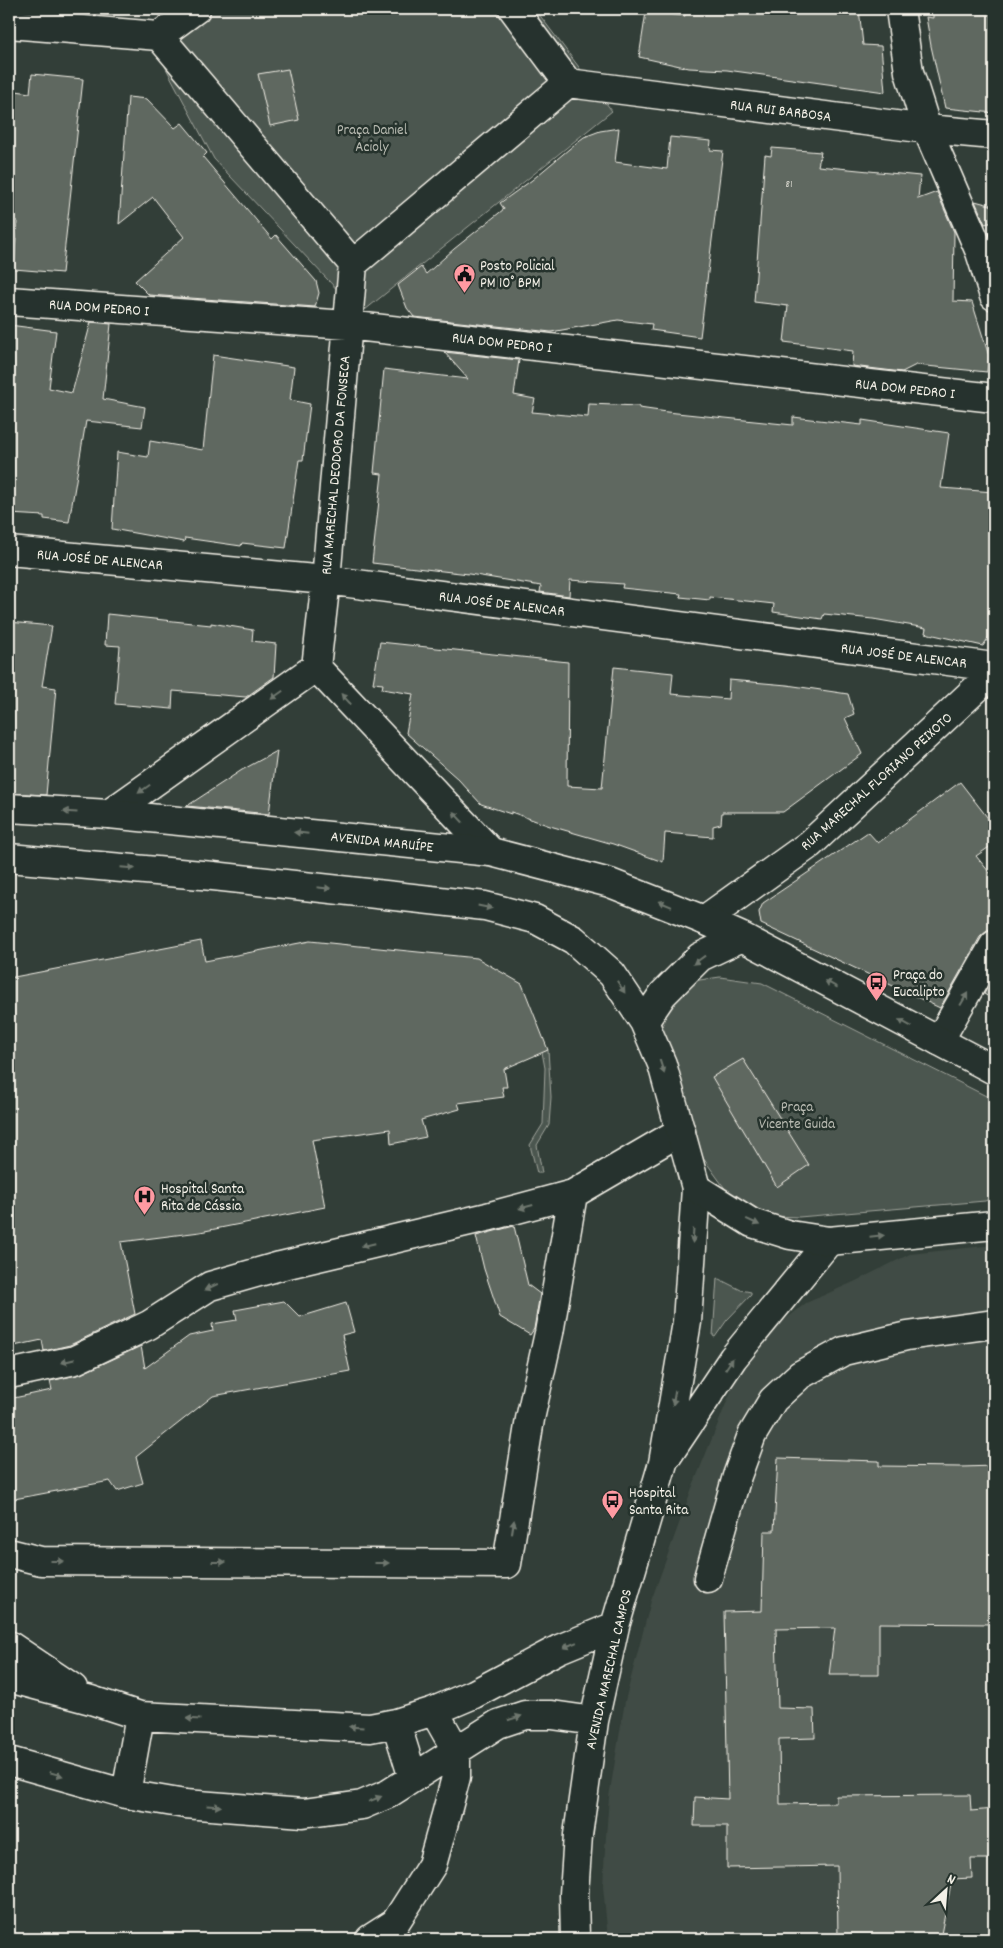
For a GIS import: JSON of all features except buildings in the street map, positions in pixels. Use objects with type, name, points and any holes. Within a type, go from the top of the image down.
[{"type":"street","points":[[9,24],[159,36],[196,9]]},
{"type":"street","points":[[159,36],[353,264],[568,83],[513,9]]},
{"type":"street","points":[[900,9],[909,72],[927,129],[980,252],[994,296]]},
{"type":"street","name":"RUA RUI BARBOSA","points":[[568,83],[927,129],[994,135]]},
{"type":"street","name":"RUA MARECHAL DEODORO DA FONSECA","points":[[316,667],[326,580],[353,264]]},
{"type":"street","name":"RUA DOM PEDRO I","points":[[9,300],[347,325],[994,398]]},
{"type":"street","name":"RUA JOSÉ DE ALENCAR","points":[[9,551],[326,580],[994,667]]},
{"type":"street","points":[[109,814],[316,667],[491,852]]},
{"type":"street","name":"RUA MARECHAL FLORIANO PEIXOTO","points":[[704,920],[810,844],[994,672]]},
{"type":"street","name":"AVENIDA MARUÍPE","points":[[9,808],[109,814],[491,852],[610,883],[742,937]]},
{"type":"street","points":[[9,858],[222,877],[494,908],[535,919],[574,940],[612,974],[644,1022],[662,1064],[696,1188],[752,1223],[790,1235],[829,1241],[994,1225]]},
{"type":"street","points":[[644,1022],[663,994],[700,957],[742,937],[994,1070]]},
{"type":"street","points":[[939,1041],[994,945]]},
{"type":"street","points":[[9,1374],[75,1360],[149,1325],[210,1286],[280,1266],[487,1217],[573,1194],[681,1131]]},
{"type":"street","name":"AVENIDA MARECHAL CAMPOS","points":[[575,1939],[574,1894],[578,1835],[594,1721],[615,1626],[663,1463],[687,1322],[696,1188]]},
{"type":"street","points":[[9,1553],[41,1561],[507,1564],[530,1419],[549,1333],[573,1194]]},
{"type":"street","name":"AVENIDA MARECHAL CAMPOS","points":[[663,1463],[733,1358],[829,1241]]},
{"type":"street","points":[[708,1578],[737,1476],[752,1435],[773,1400],[800,1375],[844,1351],[906,1336],[994,1324]]},
{"type":"street","points":[[9,1678],[91,1700],[140,1716],[370,1728],[396,1723],[434,1711],[474,1694],[560,1650],[615,1626]]},
{"type":"street","points":[[9,1645],[91,1700]]},
{"type":"street","points":[[370,1939],[395,1923],[432,1865],[456,1777],[456,1750],[434,1711]]},
{"type":"street","points":[[9,1761],[126,1794],[185,1804],[304,1813],[362,1805],[388,1794],[498,1724],[525,1715],[552,1715],[594,1721]]},
{"type":"street","points":[[126,1794],[140,1716]]},
{"type":"street","points":[[396,1723],[413,1778]]},
{"type":"shaded area","points":[[994,1245],[994,1939],[608,1939],[603,1886],[605,1849],[609,1797],[625,1701],[651,1601],[692,1488],[738,1374],[754,1350],[776,1327],[806,1303],[910,1254]]},
{"type":"green space","name":"Praça Daniel Acioly","points":[[185,9],[535,9],[612,111],[360,314],[214,159],[149,36]]},
{"type":"green space","name":"Praça Vicente Guida","points":[[720,977],[762,983],[994,1100],[994,1197],[985,1201],[799,1217],[773,1216],[755,1212],[729,1194],[703,1158],[661,1048],[662,1028],[667,1009],[693,981]]},
{"type":"green space","points":[[548,1050],[551,1097],[549,1125],[537,1145],[542,1173],[537,1173],[530,1145],[543,1124],[545,1068],[542,1052]]},
{"type":"green space","points":[[717,1278],[741,1290],[751,1292],[751,1295],[727,1320],[715,1337],[713,1336]]},
{"type":"place","name":"Posto Policial PM 10˚ BPM","points":[[464,293]]},
{"type":"place","name":"Praça do Eucalipto","points":[[877,1002]]},
{"type":"place","name":"Hospital Santa Rita de Cássia","points":[[145,1216]]},
{"type":"place","name":"Hospital Santa Rita","points":[[613,1520]]}]
